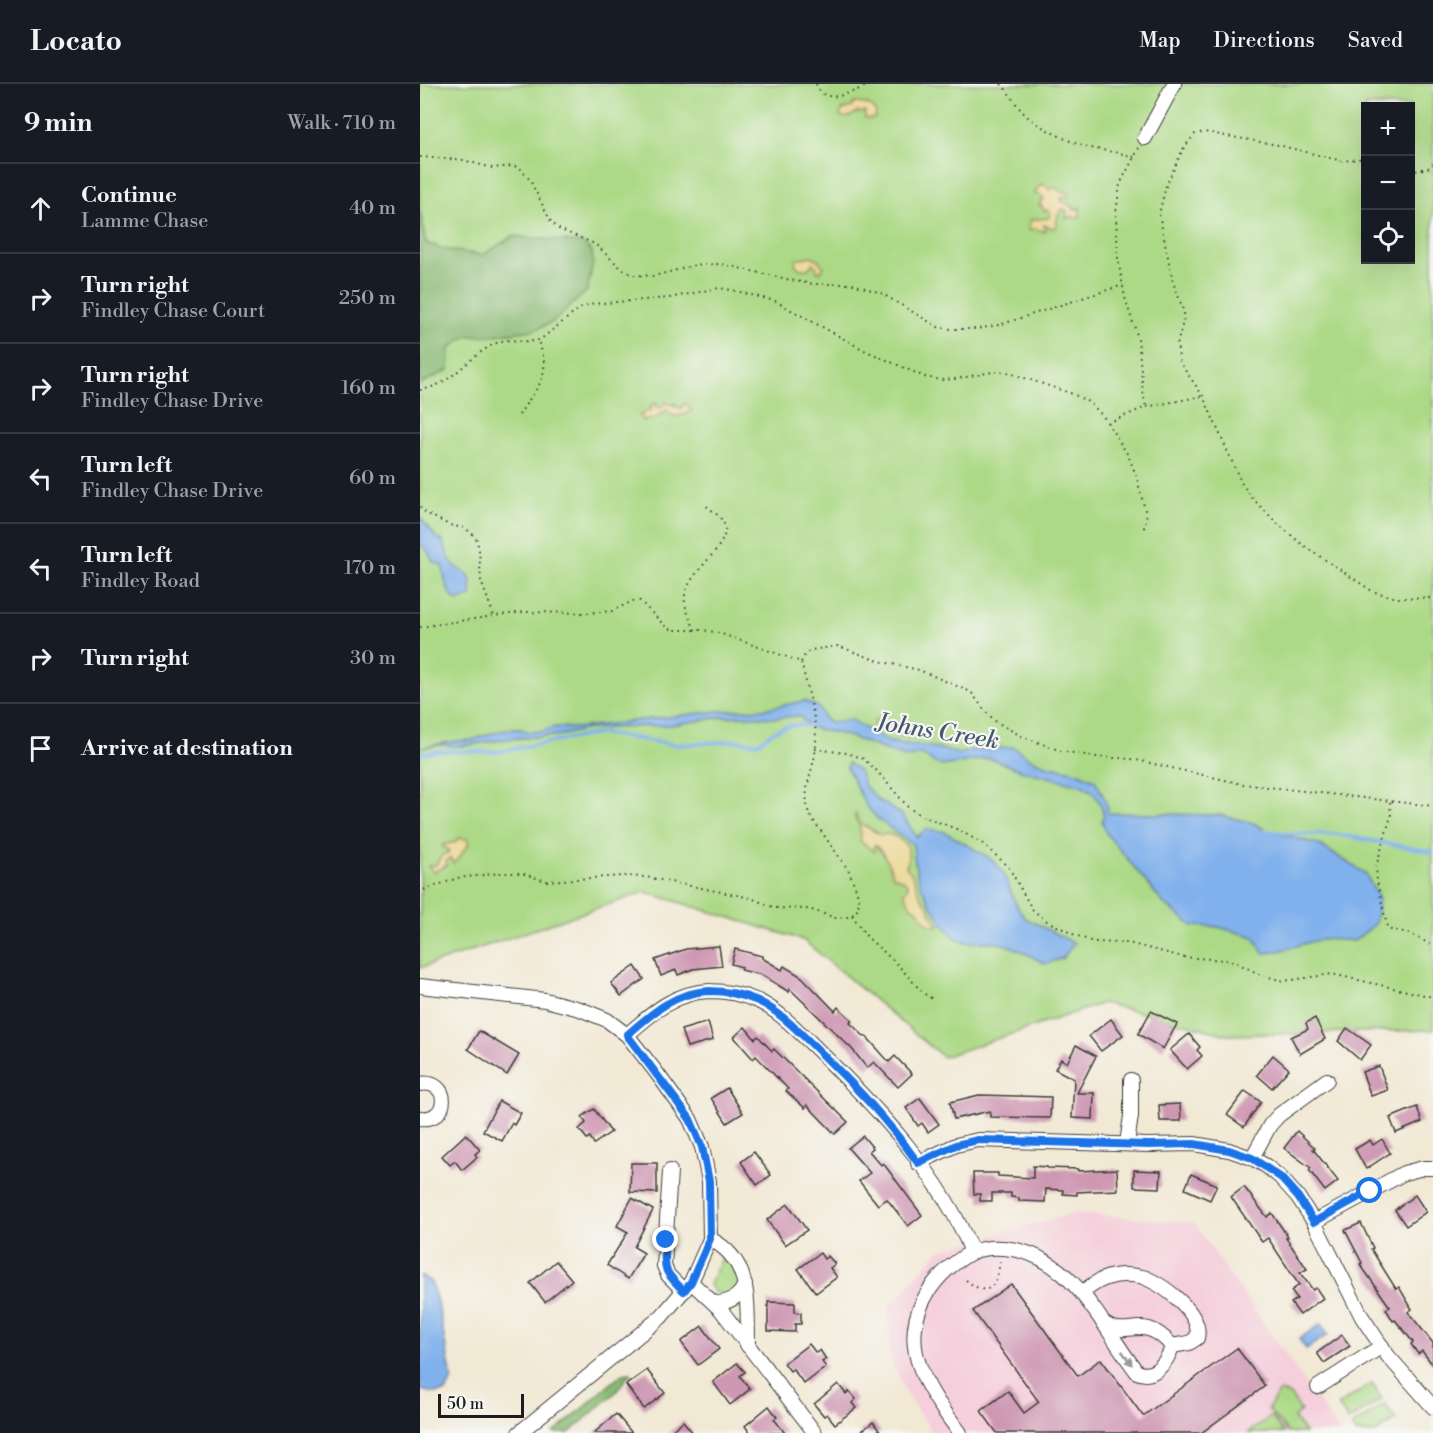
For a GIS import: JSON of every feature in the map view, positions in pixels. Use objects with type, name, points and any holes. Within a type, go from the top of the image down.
[{"type":"street","points":[[1144,138],[1174,84]]},
{"type":"street","points":[[420,987],[545,1000],[580,1009],[607,1020],[627,1035],[690,1119],[702,1147],[709,1181],[710,1239],[687,1287],[648,1329],[519,1433]]},
{"type":"street","points":[[627,1035],[653,1012],[668,1002],[688,994],[709,991],[745,996],[760,1002],[806,1039],[870,1102],[918,1163],[952,1212],[972,1252]]},
{"type":"street","points":[[1126,1143],[1131,1116],[1131,1080]]},
{"type":"street","points":[[1252,1158],[1270,1125],[1279,1115],[1327,1080]]},
{"type":"street","points":[[420,1084],[434,1085],[439,1089],[443,1100],[436,1115],[426,1119],[420,1118]]},
{"type":"street","points":[[918,1163],[956,1145],[978,1140],[1149,1145],[1194,1144],[1229,1150],[1252,1158],[1280,1177],[1298,1197],[1314,1222],[1362,1317],[1382,1346],[1433,1407]]},
{"type":"street","points":[[1314,1222],[1404,1173],[1433,1168]]},
{"type":"street","points":[[670,1171],[664,1266],[668,1275],[715,1303],[815,1433]]},
{"type":"street","points":[[710,1239],[724,1246],[741,1272],[745,1284],[748,1346]]},
{"type":"street","points":[[960,1433],[926,1382],[919,1364],[914,1337],[916,1314],[927,1290],[942,1273],[972,1252],[986,1248],[1026,1252],[1060,1270],[1082,1293],[1137,1372],[1143,1375],[1152,1374],[1159,1368],[1169,1357],[1172,1346]]},
{"type":"street","points":[[1082,1293],[1096,1282],[1114,1276],[1145,1277],[1174,1294],[1196,1321],[1198,1332],[1197,1338],[1189,1343],[1172,1346]]},
{"type":"street","points":[[715,1303],[732,1300],[742,1293],[745,1284]]},
{"type":"street","points":[[1102,1323],[1113,1330],[1144,1327],[1156,1331],[1172,1346]]},
{"type":"street","points":[[1318,1387],[1382,1346]]},
{"type":"path","points":[[816,84],[819,92],[825,96],[836,96],[871,84]]},
{"type":"path","points":[[1001,84],[1022,111],[1042,126],[1084,146],[1122,153],[1134,158]]},
{"type":"path","points":[[1361,159],[1342,161],[1278,145],[1204,132],[1195,134],[1183,149],[1166,186],[1159,214],[1173,282],[1184,312],[1177,353],[1185,373],[1203,396],[1242,484],[1253,499],[1279,525],[1303,545],[1372,591],[1397,598],[1433,598]]},
{"type":"path","points":[[1144,138],[1120,184],[1116,213],[1118,259],[1138,338],[1146,407]]},
{"type":"path","points":[[420,157],[464,160],[492,168],[514,166],[520,168],[530,180],[551,222],[559,229],[595,244],[622,269],[633,274],[654,276],[696,265],[721,264],[804,282],[853,284],[881,293],[938,327],[951,329],[976,329],[999,325],[1123,285]]},
{"type":"path","points":[[1415,171],[1428,168],[1433,164]]},
{"type":"path","points":[[420,390],[444,383],[490,346],[502,341],[538,341],[579,309],[590,304],[669,298],[719,288],[732,290],[775,301],[864,350],[925,377],[949,380],[992,372],[1007,372],[1073,394],[1090,403],[1103,416],[1128,455],[1136,475],[1147,518],[1143,531]]},
{"type":"path","points":[[519,416],[543,377],[546,366],[538,341]]},
{"type":"path","points":[[1108,423],[1146,407],[1203,396]]},
{"type":"path","points":[[695,630],[686,606],[685,594],[691,580],[721,543],[726,531],[724,522],[704,504]]},
{"type":"path","points":[[420,507],[426,513],[449,525],[465,528],[476,537],[480,550],[481,581],[494,616]]},
{"type":"path","points":[[420,627],[525,612],[612,611],[633,601],[640,601],[665,626],[673,630],[720,633],[801,662]]},
{"type":"path","points":[[420,891],[458,878],[500,873],[521,873],[546,881],[622,876],[646,877],[751,898],[775,908],[809,909],[836,918],[846,918],[852,915],[858,909],[859,899],[849,870],[809,814],[807,805],[809,773],[816,739],[801,662],[811,650],[838,646],[879,661],[919,670],[971,692],[995,721],[1021,736],[1061,751],[1097,757],[1132,759],[1243,784],[1433,806]]},
{"type":"path","points":[[815,749],[847,753],[862,758],[876,770],[908,807],[920,815],[959,830],[983,844],[1008,866],[1032,909],[1045,920],[1073,934],[1093,942],[1128,943],[1183,957],[1235,962],[1261,975],[1284,981],[1332,974],[1433,997]]},
{"type":"path","points":[[1390,802],[1391,816],[1379,850],[1376,867],[1387,926],[1391,930],[1409,933],[1433,946]]},
{"type":"path","points":[[852,915],[867,937],[896,963],[923,993],[934,1000]]},
{"type":"path","points":[[966,1280],[981,1290],[992,1287],[998,1281],[1001,1248]]},
{"type":"shaded area","points":[[1076,1213],[1194,1223],[1340,1433],[933,1433],[906,1394],[890,1358],[889,1308],[939,1250]]},
{"type":"green space","points":[[420,84],[1433,84],[1433,1030],[1228,1035],[1103,1003],[943,1057],[803,940],[645,892],[420,968]]},
{"type":"green space","points":[[420,209],[426,243],[448,250],[483,255],[513,236],[582,243],[592,251],[593,263],[587,291],[553,322],[534,330],[467,336],[450,348],[449,370],[420,384]]},
{"type":"green space","points":[[723,1256],[729,1258],[742,1284],[727,1297],[714,1292],[709,1284]]},
{"type":"green space","points":[[631,1373],[615,1393],[569,1433],[554,1433],[622,1374]]},
{"type":"green space","points":[[1372,1383],[1382,1399],[1348,1421],[1338,1405]]},
{"type":"green space","points":[[1280,1391],[1291,1396],[1301,1411],[1294,1418],[1305,1433],[1288,1433],[1268,1409]]},
{"type":"green space","points":[[1385,1404],[1396,1420],[1375,1433],[1356,1433],[1351,1426]]},
{"type":"green space","points":[[1271,1416],[1284,1433],[1248,1433]]},
{"type":"sand","points":[[854,103],[872,107],[876,113],[875,118],[865,118],[865,112],[858,112],[847,117],[840,116],[842,110],[852,107]]},
{"type":"sand","points":[[1041,184],[1050,190],[1054,186],[1060,191],[1068,192],[1069,197],[1063,196],[1061,201],[1075,210],[1080,207],[1080,217],[1074,218],[1073,216],[1066,219],[1067,211],[1063,209],[1058,215],[1056,228],[1044,225],[1045,232],[1037,229],[1029,230],[1030,220],[1048,218],[1051,214],[1039,206],[1044,199],[1034,194]]},
{"type":"sand","points":[[811,256],[819,260],[824,267],[820,272],[817,272],[813,263],[808,269],[800,269],[795,264],[797,259]]},
{"type":"sand","points":[[666,402],[671,405],[675,403],[675,407],[682,408],[684,403],[689,406],[691,412],[675,417],[666,410],[664,414],[661,413],[656,418],[644,421],[640,415],[651,410],[651,405],[657,404],[657,407],[661,408]]},
{"type":"sand","points":[[876,719],[882,727],[884,723],[890,721],[891,726],[904,728],[907,734],[913,734],[912,737],[900,735],[899,729],[890,734],[873,725]]},
{"type":"sand","points":[[856,813],[858,822],[881,835],[889,834],[897,837],[908,847],[906,867],[939,926],[931,926],[918,910],[911,906],[904,893],[908,886],[904,880],[893,876],[880,850],[874,845],[874,851],[861,842],[860,826],[854,816]]},
{"type":"sand","points":[[458,838],[467,839],[469,842],[466,849],[453,863],[450,858],[446,861],[447,865],[434,872],[428,866],[436,865],[442,855],[448,853],[449,850],[442,846],[456,842]]},
{"type":"water","points":[[420,517],[437,538],[442,540],[453,564],[468,575],[471,596],[457,601],[450,593],[442,565],[433,562],[427,550],[420,544]]},
{"type":"water","points":[[804,701],[817,706],[826,720],[831,723],[850,719],[889,742],[938,748],[959,754],[972,750],[1013,747],[1031,759],[1077,772],[1095,780],[1106,801],[1108,813],[1220,815],[1318,844],[1365,873],[1379,899],[1375,924],[1354,941],[1321,940],[1282,951],[1263,953],[1254,937],[1218,927],[1193,926],[1164,904],[1106,833],[1100,803],[1093,792],[1081,785],[1023,771],[989,758],[942,766],[921,754],[907,757],[848,736],[812,728],[799,716],[723,717],[671,725],[588,729],[562,735],[507,739],[462,746],[438,745],[420,748],[448,742],[472,740],[510,729],[528,732],[555,727],[575,728],[718,711],[763,709]]},
{"type":"water","points":[[848,763],[859,771],[865,786],[878,800],[902,815],[917,837],[926,829],[945,832],[990,858],[1002,871],[1017,906],[1025,918],[1074,943],[1063,958],[1045,964],[1008,945],[967,942],[953,935],[936,913],[919,881],[913,845],[879,820],[866,806],[847,768]]},
{"type":"water","points":[[420,1275],[431,1282],[438,1305],[452,1379],[446,1392],[434,1393],[420,1390]]},
{"type":"water","points":[[1321,1324],[1328,1335],[1306,1349],[1299,1339]]},
{"type":"building","points":[[719,946],[722,966],[693,969],[678,975],[676,970],[661,976],[655,960],[686,949]]},
{"type":"building","points":[[735,949],[762,956],[782,970],[784,966],[802,977],[835,1011],[838,1007],[852,1020],[850,1023],[866,1036],[889,1062],[895,1056],[912,1074],[898,1087],[874,1062],[867,1068],[852,1049],[790,989],[789,992],[762,975],[741,970],[742,967],[731,964]]},
{"type":"building","points":[[635,966],[644,979],[621,996],[611,983]]},
{"type":"building","points":[[1151,1011],[1177,1024],[1163,1049],[1138,1034]]},
{"type":"building","points":[[1315,1018],[1325,1039],[1300,1054],[1291,1037],[1308,1029],[1306,1023]]},
{"type":"building","points":[[1111,1019],[1123,1035],[1101,1051],[1089,1036]]},
{"type":"building","points":[[708,1022],[713,1040],[687,1047],[681,1030]]},
{"type":"building","points":[[745,1027],[755,1039],[758,1036],[772,1051],[774,1049],[848,1122],[835,1134],[807,1105],[805,1108],[786,1091],[788,1089],[756,1056],[753,1059],[734,1037]]},
{"type":"building","points":[[1347,1028],[1371,1045],[1360,1060],[1338,1041]]},
{"type":"building","points":[[479,1031],[519,1055],[507,1075],[468,1049]]},
{"type":"building","points":[[1189,1034],[1200,1047],[1197,1050],[1202,1056],[1187,1069],[1170,1050]]},
{"type":"building","points":[[1076,1045],[1096,1056],[1077,1093],[1094,1093],[1093,1119],[1072,1118],[1074,1079],[1055,1069],[1061,1059],[1067,1063]]},
{"type":"building","points":[[1273,1055],[1289,1069],[1272,1088],[1257,1075]]},
{"type":"building","points":[[1379,1066],[1388,1090],[1371,1096],[1362,1072]]},
{"type":"building","points":[[727,1088],[743,1113],[727,1123],[711,1098]]},
{"type":"building","points":[[1245,1091],[1261,1102],[1244,1127],[1227,1115]]},
{"type":"building","points":[[979,1095],[1051,1097],[1050,1118],[990,1117],[990,1111],[954,1119],[950,1102]]},
{"type":"building","points":[[920,1098],[939,1124],[928,1132],[922,1123],[918,1126],[906,1108]]},
{"type":"building","points":[[499,1101],[521,1113],[514,1125],[512,1123],[502,1141],[483,1131]]},
{"type":"building","points":[[1180,1104],[1181,1121],[1160,1121],[1159,1105]]},
{"type":"building","points":[[1417,1107],[1422,1122],[1396,1133],[1390,1118]]},
{"type":"building","points":[[594,1109],[611,1132],[594,1144],[590,1137],[587,1139],[579,1129],[586,1123],[582,1117]]},
{"type":"building","points":[[1297,1131],[1315,1148],[1313,1149],[1338,1181],[1325,1191],[1309,1170],[1311,1168],[1284,1148]]},
{"type":"building","points":[[466,1134],[480,1150],[475,1154],[477,1157],[462,1170],[455,1161],[450,1165],[442,1156]]},
{"type":"building","points":[[863,1136],[873,1148],[869,1151],[881,1165],[883,1163],[922,1215],[908,1226],[887,1199],[878,1205],[859,1181],[870,1173],[848,1148]]},
{"type":"building","points":[[1382,1139],[1390,1153],[1366,1169],[1355,1149],[1370,1140],[1373,1145]]},
{"type":"building","points":[[754,1152],[771,1175],[757,1185],[741,1162]]},
{"type":"building","points":[[631,1163],[657,1163],[657,1193],[630,1192]]},
{"type":"building","points":[[1033,1166],[1078,1169],[1078,1171],[1117,1169],[1118,1190],[1077,1192],[1077,1195],[1063,1194],[1063,1190],[1046,1189],[1045,1202],[1019,1201],[1019,1198],[1011,1197],[1011,1193],[992,1193],[992,1201],[980,1201],[980,1194],[974,1194],[973,1173],[998,1173],[998,1176],[1033,1178]]},
{"type":"building","points":[[1134,1170],[1161,1171],[1160,1188],[1134,1187]]},
{"type":"building","points":[[1191,1174],[1217,1185],[1210,1200],[1185,1189]]},
{"type":"building","points":[[1244,1187],[1267,1217],[1272,1213],[1307,1269],[1300,1273],[1313,1290],[1316,1288],[1323,1298],[1300,1315],[1291,1303],[1297,1299],[1291,1291],[1299,1285],[1268,1238],[1262,1242],[1231,1197]]},
{"type":"building","points":[[1415,1195],[1426,1212],[1406,1226],[1395,1210]]},
{"type":"building","points":[[632,1198],[653,1210],[634,1247],[644,1253],[628,1279],[607,1265],[628,1232],[617,1226]]},
{"type":"building","points":[[788,1204],[807,1230],[785,1245],[767,1220]]},
{"type":"building","points":[[1361,1223],[1373,1248],[1371,1249],[1396,1289],[1399,1287],[1412,1309],[1408,1312],[1433,1343],[1433,1365],[1422,1351],[1418,1354],[1411,1344],[1413,1342],[1395,1320],[1393,1321],[1386,1309],[1390,1307],[1360,1264],[1362,1263],[1345,1230]]},
{"type":"building","points":[[820,1253],[824,1259],[828,1256],[835,1264],[830,1268],[837,1277],[816,1293],[798,1269]]},
{"type":"building","points":[[556,1261],[572,1280],[545,1302],[530,1283]]},
{"type":"building","points":[[1011,1284],[1078,1376],[1101,1359],[1143,1416],[1237,1348],[1265,1386],[1201,1433],[997,1433],[981,1411],[1008,1391],[1024,1413],[1039,1402],[973,1311]]},
{"type":"building","points":[[768,1302],[795,1303],[795,1312],[801,1313],[801,1324],[795,1324],[795,1332],[768,1331]]},
{"type":"building","points":[[702,1326],[719,1349],[698,1365],[681,1342]]},
{"type":"building","points":[[1342,1335],[1350,1346],[1324,1363],[1317,1353]]},
{"type":"building","points":[[809,1344],[816,1353],[820,1350],[826,1359],[822,1362],[826,1367],[804,1384],[793,1369],[790,1371],[784,1363]]},
{"type":"building","points":[[737,1363],[745,1372],[740,1376],[750,1389],[730,1405],[713,1382]]},
{"type":"building","points":[[647,1370],[665,1393],[644,1409],[626,1385]]},
{"type":"building","points":[[838,1384],[846,1394],[849,1391],[856,1399],[852,1403],[856,1408],[835,1424],[814,1404]]},
{"type":"building","points":[[769,1406],[777,1417],[774,1419],[785,1433],[750,1433],[745,1426]]},
{"type":"building","points":[[616,1414],[632,1433],[594,1433]]},
{"type":"building","points":[[683,1421],[693,1433],[669,1433]]},
{"type":"building","points":[[873,1422],[881,1433],[859,1433]]},
{"type":"waterway","name":"Johns Creek","points":[[420,754],[439,751],[497,752],[601,733],[677,745],[737,741],[758,743],[770,734],[788,726],[810,726]]},
{"type":"waterway","name":"Johns Creek","points":[[1265,831],[1292,834],[1335,834],[1433,852]]},
{"type":"route","points":[[666,1240],[664,1266],[668,1275],[684,1291],[691,1282],[710,1239],[709,1181],[702,1147],[690,1119],[627,1035],[668,1002],[688,994],[709,991],[745,996],[760,1002],[776,1013],[870,1102],[918,1163],[956,1145],[978,1140],[1030,1143],[1194,1144],[1229,1150],[1266,1166],[1280,1177],[1298,1197],[1314,1222],[1370,1191]]}]
